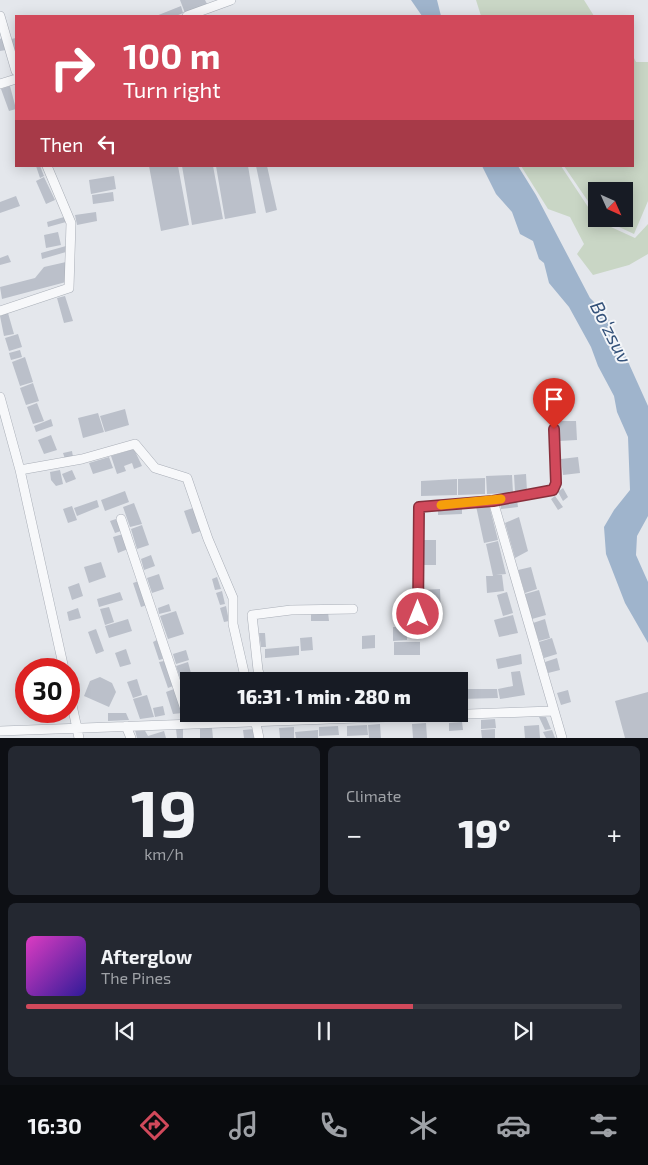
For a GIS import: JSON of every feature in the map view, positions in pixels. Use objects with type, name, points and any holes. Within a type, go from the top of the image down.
[{"type":"street","points":[[190,15],[231,0]]},
{"type":"street","points":[[0,16],[15,68]]},
{"type":"street","points":[[0,84],[15,79]]},
{"type":"street","points":[[0,311],[69,288],[71,223],[47,167]]},
{"type":"street","points":[[0,397],[20,470],[62,658]]},
{"type":"street","points":[[418,631],[419,507],[493,501],[553,490],[556,483],[554,429]]},
{"type":"street","points":[[20,470],[82,460],[136,444],[154,468],[187,478],[208,539],[233,598],[233,624],[244,672]]},
{"type":"street","points":[[493,501],[562,738]]},
{"type":"street","points":[[122,518],[190,724]]},
{"type":"street","points":[[259,672],[252,615],[291,610],[353,609]]},
{"type":"street","points":[[468,713],[553,711]]},
{"type":"street","points":[[0,731],[78,733],[126,726],[219,722]]},
{"type":"street","points":[[259,738],[262,722]]},
{"type":"street","points":[[126,726],[131,738]]},
{"type":"green space","points":[[476,0],[584,0],[593,15],[481,15]]},
{"type":"green space","points":[[634,58],[636,62],[648,62],[648,201],[634,234],[621,228],[633,227],[633,182],[588,182],[588,201],[565,167],[634,167]]},
{"type":"green space","points":[[522,167],[562,167],[588,207],[588,228],[613,228],[635,238],[648,224],[648,254],[629,265],[593,275],[577,254],[584,244],[570,217],[548,209]]},
{"type":"water","points":[[411,0],[437,0],[441,15],[421,15]]},
{"type":"water","name":"Boʻzsuv","points":[[482,167],[519,167],[536,195],[590,298],[607,315],[648,406],[648,516],[637,536],[636,555],[648,582],[648,643],[625,603],[606,554],[604,527],[614,510],[630,490],[628,437],[617,412],[614,396],[598,366],[591,347],[569,307],[549,283],[544,263],[539,259],[533,241],[520,234],[512,212],[496,194]]},
{"type":"building","points":[[180,0],[205,0],[207,4],[185,13]]},
{"type":"building","points":[[181,6],[183,13],[178,15],[158,15]]},
{"type":"building","points":[[2,38],[6,50],[0,51],[0,39]]},
{"type":"building","points":[[15,38],[15,52],[11,39]]},
{"type":"building","points":[[10,86],[15,109],[9,111],[1,89]]},
{"type":"building","points":[[36,167],[40,167],[44,176],[40,178]]},
{"type":"building","points":[[149,167],[178,167],[189,225],[161,231]]},
{"type":"building","points":[[182,167],[213,167],[223,219],[192,225]]},
{"type":"building","points":[[216,167],[248,167],[256,213],[225,219]]},
{"type":"building","points":[[256,167],[267,167],[277,210],[266,213]]},
{"type":"building","points":[[114,176],[116,189],[91,194],[89,180]]},
{"type":"building","points":[[44,177],[55,200],[46,204],[36,181]]},
{"type":"building","points":[[113,192],[114,201],[93,204],[92,195]]},
{"type":"building","points":[[16,196],[20,206],[0,213],[0,202]]},
{"type":"building","points":[[96,212],[97,221],[77,225],[75,215]]},
{"type":"building","points":[[64,217],[66,222],[48,227],[47,222]]},
{"type":"building","points":[[58,232],[61,245],[46,248],[44,235]]},
{"type":"building","points":[[66,246],[66,252],[42,259],[41,253]]},
{"type":"building","points":[[8,255],[11,262],[0,265],[0,258]]},
{"type":"building","points":[[66,262],[66,282],[2,299],[0,287],[35,278],[44,267]]},
{"type":"building","points":[[65,296],[73,321],[64,323],[57,298]]},
{"type":"building","points":[[8,313],[14,334],[4,336],[0,316]]},
{"type":"building","points":[[18,334],[22,347],[9,351],[5,338]]},
{"type":"building","points":[[20,350],[22,357],[11,360],[9,353]]},
{"type":"building","points":[[25,357],[33,382],[20,386],[12,362]]},
{"type":"building","points":[[33,383],[39,401],[26,405],[20,388]]},
{"type":"building","points":[[546,398],[567,399],[567,404],[553,404],[554,421],[546,421]]},
{"type":"building","points":[[37,403],[44,421],[33,424],[27,407]]},
{"type":"building","points":[[125,409],[129,425],[105,432],[100,416]]},
{"type":"building","points":[[98,413],[104,432],[83,438],[78,418]]},
{"type":"building","points":[[51,419],[53,426],[36,432],[34,426]]},
{"type":"building","points":[[559,421],[576,421],[577,440],[559,441]]},
{"type":"building","points":[[51,435],[57,450],[44,454],[38,440]]},
{"type":"building","points":[[134,449],[142,466],[134,469],[132,463],[124,466],[126,471],[117,474],[111,456]]},
{"type":"building","points":[[72,451],[73,457],[65,459],[63,453]]},
{"type":"building","points":[[109,457],[113,468],[93,474],[89,463]]},
{"type":"building","points":[[578,457],[580,473],[563,475],[561,459]]},
{"type":"building","points":[[60,470],[63,484],[56,486],[51,480],[50,472]]},
{"type":"building","points":[[72,470],[76,479],[66,483],[62,474]]},
{"type":"building","points":[[526,474],[527,491],[515,492],[514,475]]},
{"type":"building","points":[[512,475],[513,493],[487,494],[486,476]]},
{"type":"building","points":[[485,478],[485,494],[458,495],[458,479]]},
{"type":"building","points":[[457,479],[457,495],[421,496],[421,481]]},
{"type":"building","points":[[563,488],[568,497],[563,501],[558,492]]},
{"type":"building","points":[[125,491],[129,502],[105,511],[101,500]]},
{"type":"building","points":[[555,496],[563,507],[558,510],[551,499]]},
{"type":"building","points":[[97,500],[99,507],[77,516],[74,508]]},
{"type":"building","points":[[517,500],[518,507],[501,509],[500,503]]},
{"type":"building","points":[[134,503],[142,524],[130,527],[123,507]]},
{"type":"building","points":[[489,505],[498,540],[484,543],[476,506]]},
{"type":"building","points":[[72,506],[77,520],[68,523],[63,509]]},
{"type":"building","points":[[462,507],[462,514],[438,515],[438,508]]},
{"type":"building","points":[[193,508],[201,531],[192,534],[184,511]]},
{"type":"building","points":[[519,517],[528,551],[515,558],[505,523]]},
{"type":"building","points":[[116,519],[121,531],[115,533],[110,521]]},
{"type":"building","points":[[142,525],[149,545],[137,549],[131,529]]},
{"type":"building","points":[[123,534],[128,549],[118,553],[113,537]]},
{"type":"building","points":[[423,540],[436,540],[436,565],[423,565]]},
{"type":"building","points":[[498,541],[506,574],[496,575],[502,575],[504,591],[487,593],[486,576],[493,576],[486,544]]},
{"type":"building","points":[[151,555],[155,566],[144,570],[141,559]]},
{"type":"building","points":[[101,562],[106,577],[89,583],[84,567]]},
{"type":"building","points":[[531,567],[537,589],[525,593],[518,570]]},
{"type":"building","points":[[159,574],[164,589],[152,593],[147,578]]},
{"type":"building","points":[[217,577],[221,589],[215,590],[212,579]]},
{"type":"building","points":[[139,581],[147,605],[141,607],[133,583]]},
{"type":"building","points":[[79,583],[83,596],[72,600],[68,587]]},
{"type":"building","points":[[440,589],[441,615],[423,615],[422,590]]},
{"type":"building","points":[[539,590],[546,615],[532,619],[525,594]]},
{"type":"building","points":[[222,591],[225,604],[220,605],[216,593]]},
{"type":"building","points":[[120,592],[123,600],[99,607],[97,599]]},
{"type":"building","points":[[507,592],[513,613],[503,616],[497,595]]},
{"type":"building","points":[[169,604],[171,611],[159,614],[158,608]]},
{"type":"building","points":[[226,606],[229,621],[224,622],[220,608]]},
{"type":"building","points":[[109,607],[114,622],[105,625],[100,609]]},
{"type":"building","points":[[78,608],[81,618],[69,621],[67,612]]},
{"type":"building","points":[[176,611],[184,634],[168,639],[160,616]]},
{"type":"building","points":[[328,612],[329,621],[311,621],[311,613]]},
{"type":"building","points":[[513,615],[518,633],[499,637],[494,620]]},
{"type":"building","points":[[432,616],[432,628],[423,628],[423,617]]},
{"type":"building","points":[[128,619],[132,631],[109,638],[105,626]]},
{"type":"building","points":[[545,619],[550,638],[539,641],[533,623]]},
{"type":"building","points":[[393,627],[407,627],[407,640],[393,641]]},
{"type":"building","points":[[96,629],[104,651],[96,654],[88,632]]},
{"type":"building","points":[[259,633],[265,633],[266,647],[261,647]]},
{"type":"building","points":[[375,635],[375,648],[362,649],[362,636]]},
{"type":"building","points":[[312,637],[313,650],[301,651],[300,638]]},
{"type":"building","points":[[552,638],[557,654],[544,658],[539,642]]},
{"type":"building","points":[[157,640],[163,659],[159,660],[153,642]]},
{"type":"building","points":[[394,642],[420,642],[420,655],[394,655]]},
{"type":"building","points":[[299,646],[299,655],[265,658],[265,649]]},
{"type":"building","points":[[126,649],[131,664],[120,667],[115,653]]},
{"type":"building","points":[[186,650],[189,660],[176,664],[173,654]]},
{"type":"building","points":[[521,654],[522,664],[498,669],[496,659]]},
{"type":"building","points":[[557,658],[560,670],[548,673],[545,662]]},
{"type":"building","points":[[164,661],[173,686],[168,688],[159,662]]},
{"type":"building","points":[[188,662],[191,672],[180,672],[180,678],[176,666]]},
{"type":"building","points":[[520,671],[525,695],[500,699],[498,689],[513,686],[511,672]]},
{"type":"building","points":[[100,677],[112,683],[116,692],[109,707],[84,696],[90,681]]},
{"type":"building","points":[[137,679],[142,695],[133,698],[127,682]]},
{"type":"building","points":[[174,689],[180,713],[173,714],[166,692]]},
{"type":"building","points":[[468,689],[497,689],[498,698],[468,699]]},
{"type":"building","points":[[568,690],[571,702],[561,705],[557,693]]},
{"type":"building","points":[[648,692],[648,738],[625,738],[615,701]]},
{"type":"building","points":[[147,695],[154,717],[140,719],[133,699]]},
{"type":"building","points":[[163,706],[165,715],[155,717],[153,708]]},
{"type":"building","points":[[108,713],[126,713],[129,720],[108,721]]},
{"type":"building","points":[[539,717],[546,717],[551,729],[545,730]]},
{"type":"building","points":[[495,719],[496,728],[481,729],[481,720]]},
{"type":"building","points":[[462,722],[463,730],[449,731],[449,723]]},
{"type":"building","points":[[426,723],[427,738],[413,738],[412,724]]},
{"type":"building","points":[[380,724],[381,738],[369,738],[368,725]]},
{"type":"building","points":[[367,725],[368,735],[347,736],[347,726]]},
{"type":"building","points":[[539,725],[540,738],[525,738],[524,726]]},
{"type":"building","points":[[338,726],[339,735],[319,736],[319,727]]},
{"type":"building","points":[[294,727],[294,738],[280,738],[279,728]]},
{"type":"building","points":[[200,728],[212,728],[213,738],[200,738]]},
{"type":"building","points":[[144,729],[148,736],[164,731],[166,738],[137,738],[135,730]]},
{"type":"building","points":[[176,729],[183,729],[183,738],[177,738]]},
{"type":"building","points":[[254,729],[255,738],[244,738],[243,730]]},
{"type":"building","points":[[495,729],[495,738],[482,738],[481,730]]},
{"type":"building","points":[[318,730],[318,738],[296,738],[295,732]]},
{"type":"building","points":[[552,730],[555,738],[546,738],[543,732]]},
{"type":"slow traffic","points":[[441,505],[501,499]]},
{"type":"route","points":[[418,614],[419,507],[493,501],[553,490],[556,483],[554,429]]}]
